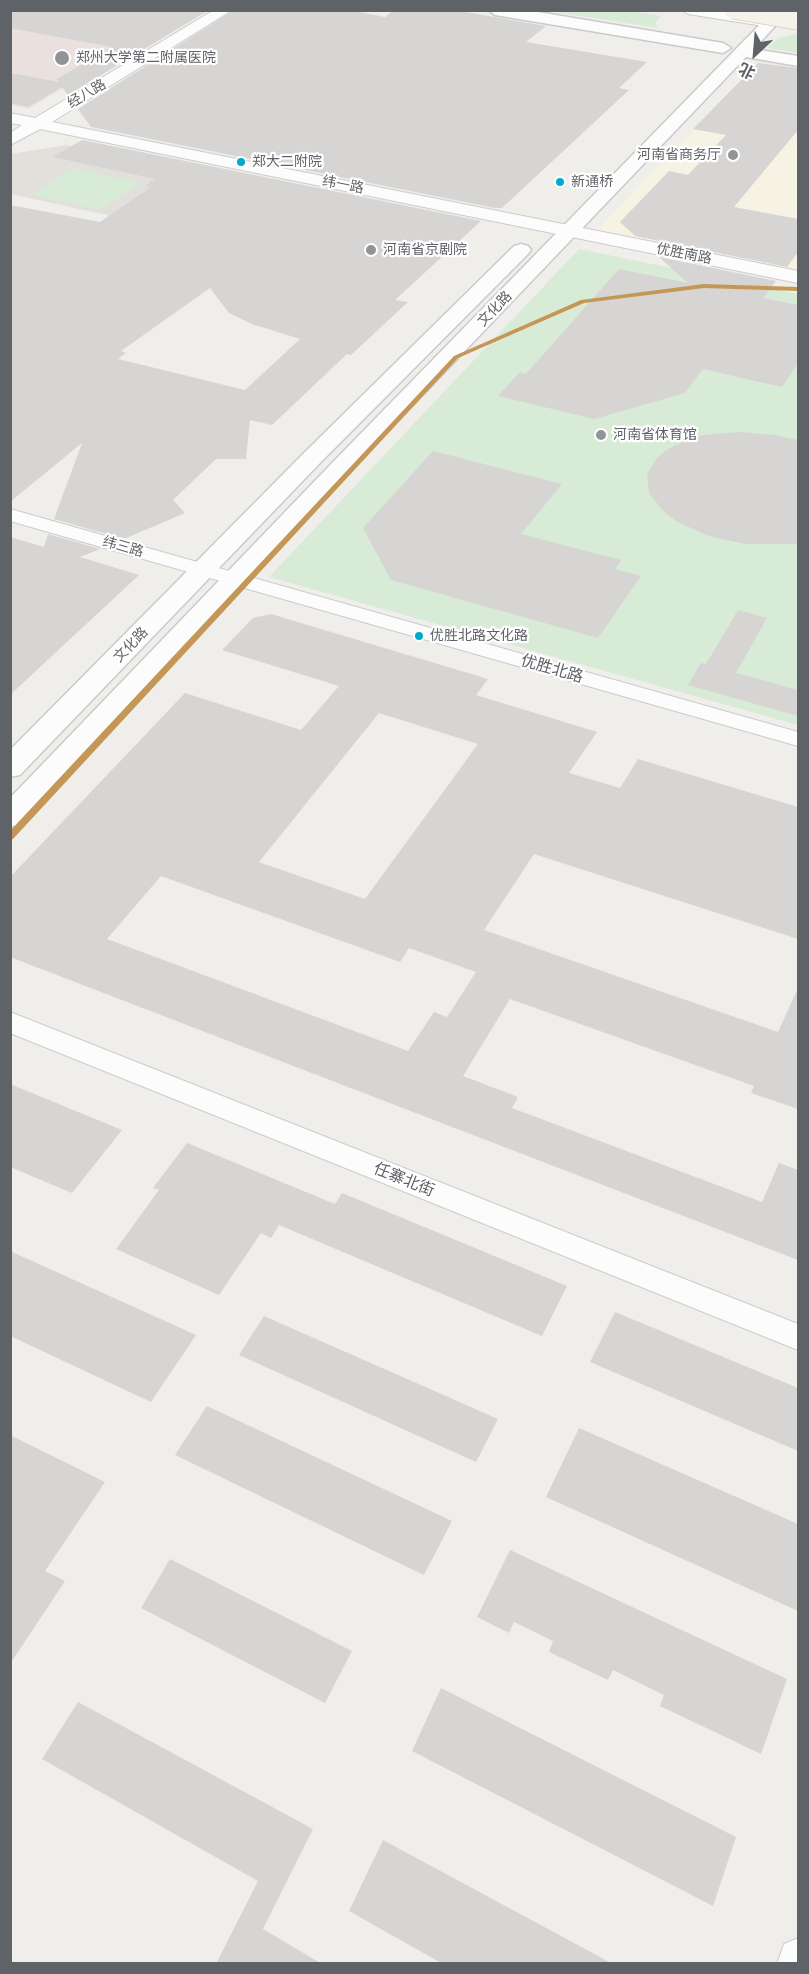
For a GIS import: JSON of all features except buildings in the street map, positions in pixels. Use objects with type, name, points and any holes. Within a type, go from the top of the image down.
[{"type":"main road","points":[[495,10],[798,61]]},
{"type":"main road","points":[[761,14],[798,14]]},
{"type":"main road","points":[[761,14],[798,21]]},
{"type":"main road","name":"文化路","points":[[10,817],[341,467],[570,231],[733,50],[761,14]]},
{"type":"main road","name":"文化路","points":[[10,768],[544,226],[733,50]]},
{"type":"street","name":"经八路","points":[[10,140],[225,10]]},
{"type":"street","points":[[688,10],[761,14],[798,27]]},
{"type":"street","name":"纬一路","points":[[10,118],[570,231]]},
{"type":"street","name":"优胜南路","points":[[570,231],[798,277]]},
{"type":"street","name":"纬三路","points":[[10,514],[236,579]]},
{"type":"street","name":"优胜北路","points":[[236,579],[798,739]]},
{"type":"street","name":"任寨北街","points":[[10,1022],[798,1337]]},
{"type":"street","points":[[797,1964],[798,1958]]},
{"type":"shaded area","name":"郑州大学第二附属医院","points":[[10,11],[195,11],[28,109],[11,105]]},
{"type":"shaded area","points":[[709,114],[755,117],[798,125],[798,270],[597,230]]},
{"type":"shaded area","points":[[66,145],[202,173],[134,221],[11,194],[11,154]]},
{"type":"green space","points":[[549,11],[629,11],[661,16],[655,23],[658,28]]},
{"type":"green space","points":[[798,35],[798,53],[767,48],[779,38]]},
{"type":"green space","points":[[73,168],[140,183],[100,210],[32,195]]},
{"type":"green space","name":"河南省体育馆","points":[[579,249],[798,294],[798,725],[269,577]]},
{"type":"transit line","points":[[10,837],[456,357],[583,301],[704,286],[798,289]]},
{"type":"place","name":"郑州大学第二附属医院","points":[[62,58]]},
{"type":"place","name":"河南省商务厅","points":[[733,155]]},
{"type":"place","name":"郑大二附院","points":[[241,162]]},
{"type":"place","name":"新通桥","points":[[560,182]]},
{"type":"place","name":"河南省京剧院","points":[[371,250]]},
{"type":"place","name":"河南省体育馆","points":[[601,435]]},
{"type":"place","name":"优胜北路文化路","points":[[419,636]]}]
